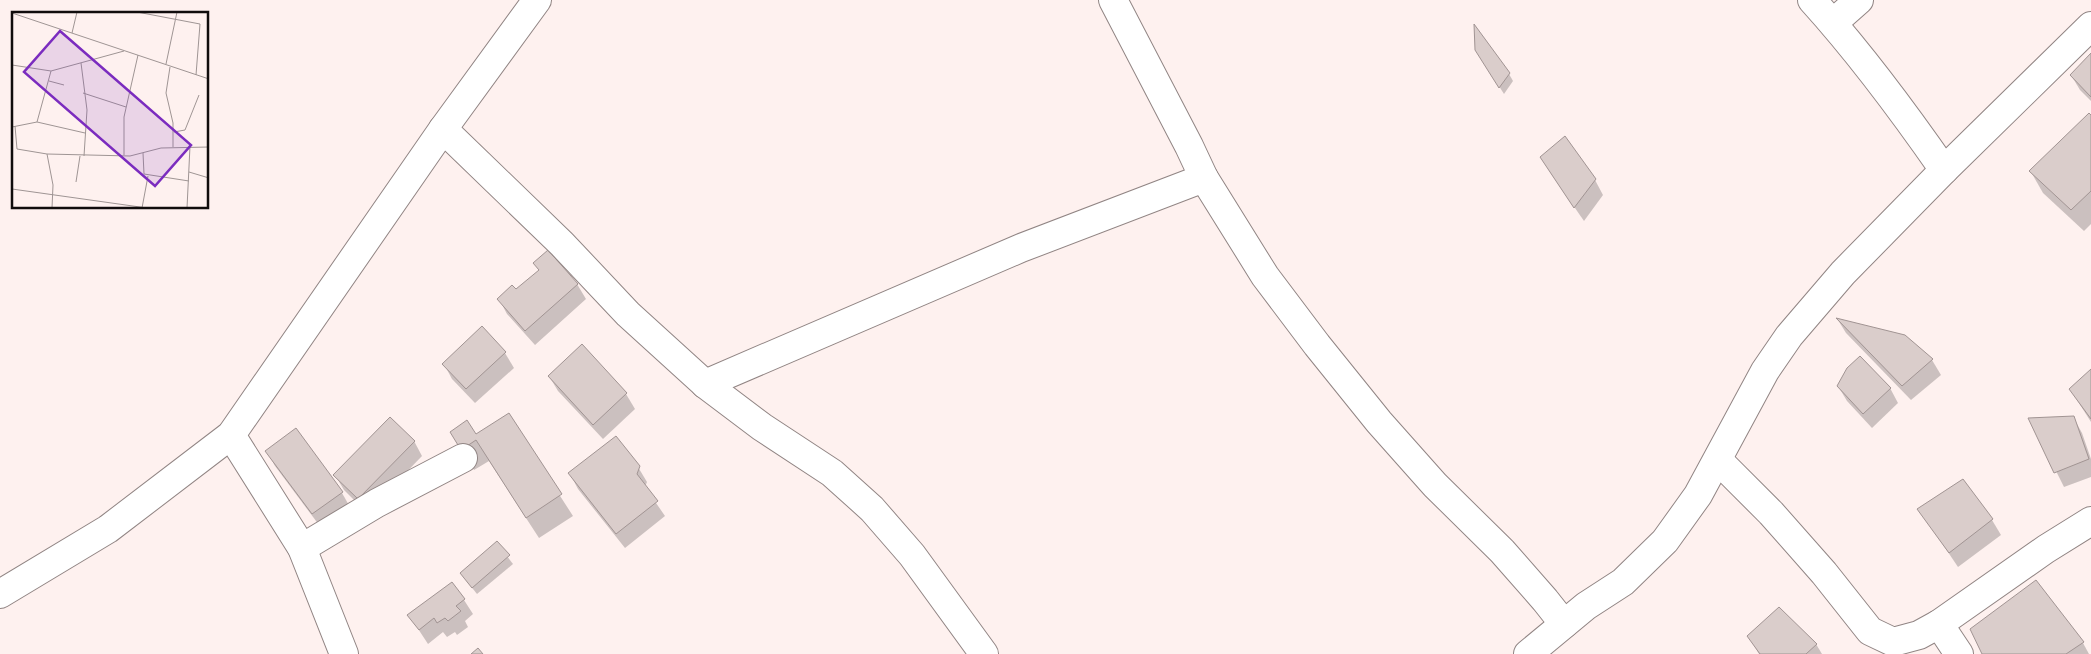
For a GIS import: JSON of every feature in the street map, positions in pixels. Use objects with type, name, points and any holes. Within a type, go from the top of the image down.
[{"type":"street","points":[[0,594],[108,529],[232,435],[443,129],[537,0]]},
{"type":"street","points":[[1113,0],[1204,178],[1265,276],[1317,346],[1391,436],[1435,485],[1502,551],[1546,600],[1564,624]]},
{"type":"street","points":[[1812,0],[1834,23],[1900,107],[1944,170]]},
{"type":"street","points":[[1834,23],[1859,0]]},
{"type":"street","points":[[1528,654],[1586,606],[1623,582],[1665,541],[1698,495],[1765,371],[1789,336],[1843,273],[1944,170],[2090,27]]},
{"type":"street","points":[[443,129],[562,244],[628,314],[705,384],[762,427],[832,473],[872,508],[912,555],[984,654]]},
{"type":"street","points":[[705,384],[1021,248],[1204,178]]},
{"type":"street","points":[[232,435],[302,548],[344,654]]},
{"type":"street","points":[[302,548],[377,503],[463,458]]},
{"type":"street","points":[[1718,460],[1771,513],[1870,631],[1893,642],[1919,635],[1939,624],[2046,549],[2091,521]]},
{"type":"street","points":[[1939,624],[1959,654]]},
{"type":"building","points":[[1474,24],[1510,73],[1499,88],[1475,50]]},
{"type":"building","points":[[2091,53],[2091,97],[2070,75]]},
{"type":"building","points":[[2089,113],[2091,115],[2091,191],[2071,210],[2029,171]]},
{"type":"building","points":[[1565,136],[1596,179],[1574,208],[1540,157]]},
{"type":"building","points":[[548,250],[578,284],[525,331],[497,299],[512,285],[516,289],[539,270],[533,263]]},
{"type":"building","points":[[1836,318],[1905,335],[1933,359],[1902,386]]},
{"type":"building","points":[[482,326],[506,352],[466,389],[442,364]]},
{"type":"building","points":[[582,344],[627,393],[593,425],[548,376]]},
{"type":"building","points":[[1860,356],[1891,388],[1863,414],[1837,386],[1847,368]]},
{"type":"building","points":[[2091,369],[2091,419],[2069,389]]},
{"type":"building","points":[[509,413],[562,494],[526,518],[476,440],[461,450],[450,432],[467,420],[476,434]]},
{"type":"building","points":[[2074,416],[2089,459],[2054,473],[2028,418]]},
{"type":"building","points":[[390,417],[415,441],[358,499],[333,475]]},
{"type":"building","points":[[296,428],[343,492],[312,514],[265,451]]},
{"type":"building","points":[[616,436],[640,466],[637,474],[658,501],[616,534],[568,473]]},
{"type":"building","points":[[1963,479],[1993,519],[1949,553],[1917,509]]},
{"type":"building","points":[[497,541],[510,555],[472,588],[460,573]]},
{"type":"building","points":[[2036,580],[2084,642],[2066,654],[1982,654],[1970,629]]},
{"type":"building","points":[[452,582],[465,599],[456,606],[461,611],[448,621],[445,618],[437,623],[434,618],[419,630],[407,615]]},
{"type":"building","points":[[1779,607],[1817,644],[1806,654],[1760,654],[1747,636]]},
{"type":"building","points":[[478,648],[483,654],[471,654]]}]
